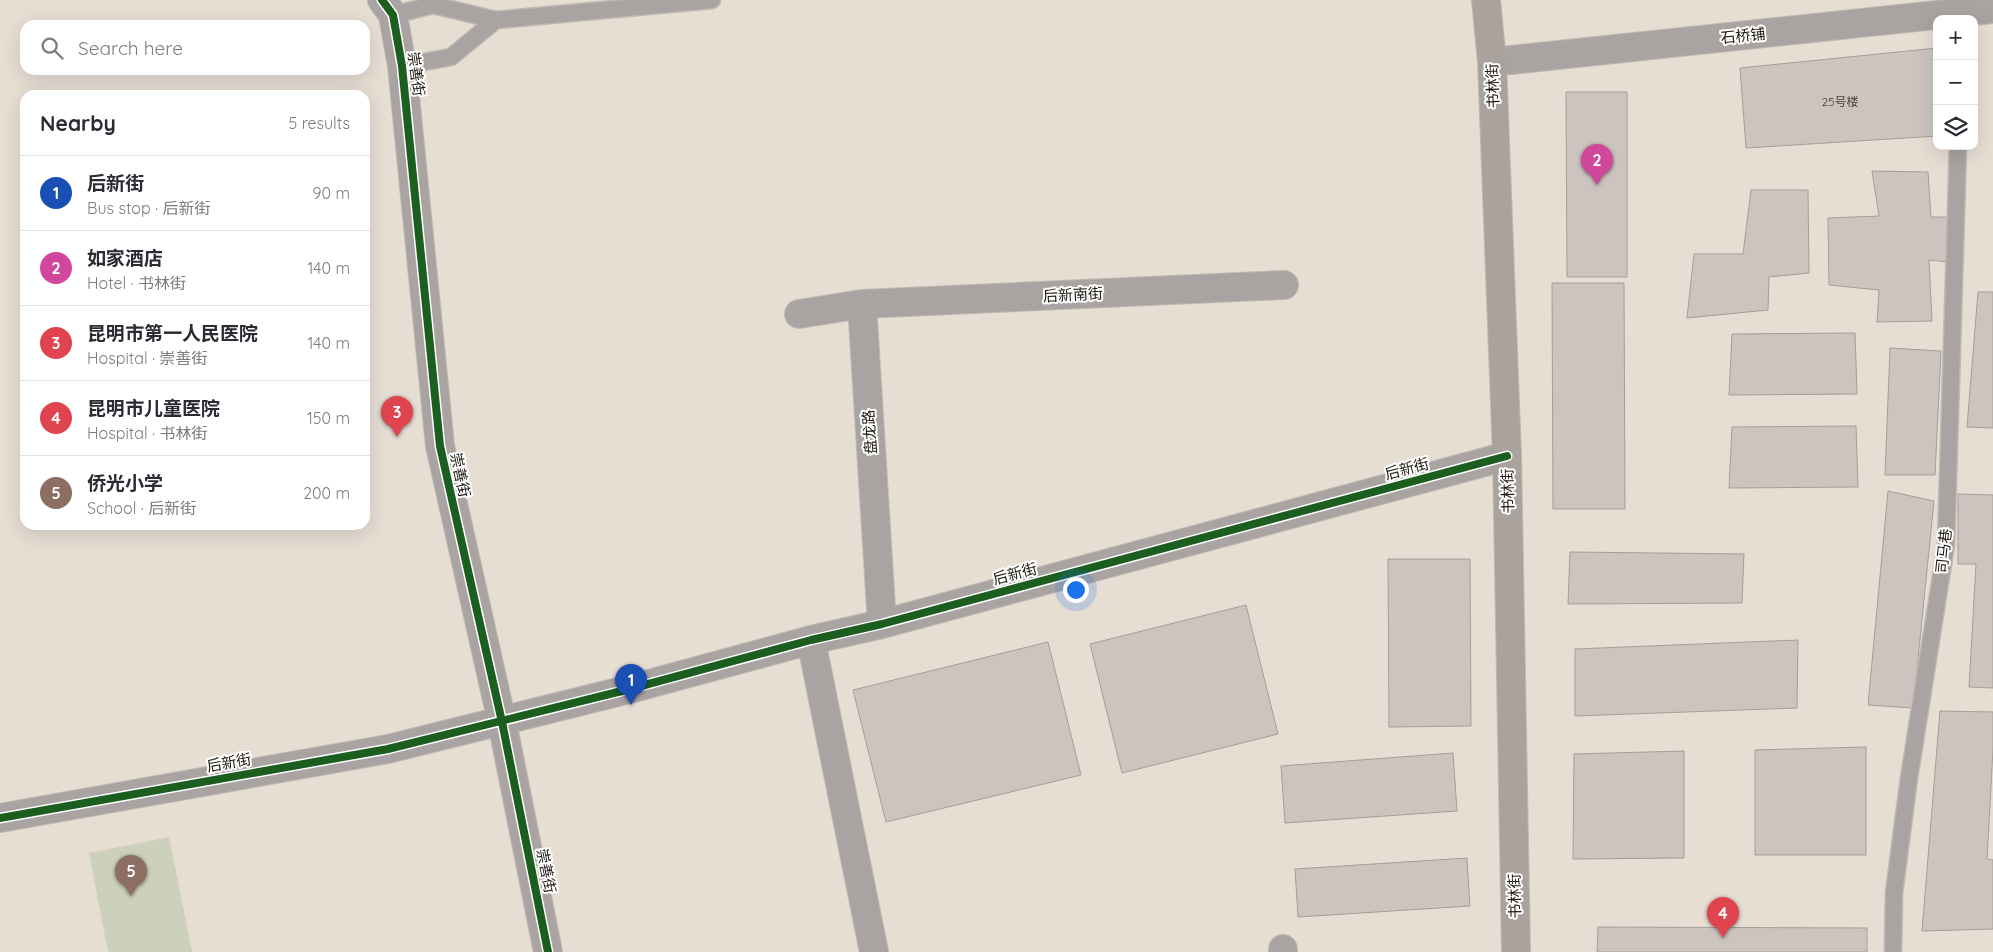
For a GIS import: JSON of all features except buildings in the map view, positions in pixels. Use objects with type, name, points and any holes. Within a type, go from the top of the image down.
[{"type":"street","name":"书林街","points":[[1486,0],[1492,62],[1507,456],[1516,952]]},
{"type":"street","name":"崇善街","points":[[387,8],[402,66],[440,446],[502,722],[548,952]]},
{"type":"street","name":"石桥铺","points":[[1492,62],[1993,9]]},
{"type":"street","name":"后新南街","points":[[862,304],[1284,285]]},
{"type":"street","points":[[799,314],[862,304]]},
{"type":"street","name":"盘龙路","points":[[862,304],[882,624]]},
{"type":"street","name":"后新街","points":[[0,818],[388,749],[502,722],[811,640],[882,624],[1507,456]]},
{"type":"street","points":[[811,640],[874,952]]},
{"type":"lane","points":[[387,8],[433,5],[496,20],[712,0]]},
{"type":"lane","points":[[402,66],[450,57],[496,20]]},
{"type":"lane","name":"司马巷","points":[[1893,952],[1895,884],[1909,778],[1946,545],[1958,150]]},
{"type":"green space","points":[[169,837],[192,952],[108,952],[89,853]]},
{"type":"cycle path","points":[[382,0],[393,15],[402,66],[440,446],[502,722],[548,952]]},
{"type":"cycle path","points":[[0,818],[388,749],[630,689],[811,640],[882,624],[1507,456]]},
{"type":"place","name":"如家酒店","points":[[1597,185]]},
{"type":"place","name":"昆明市第一人民医院","points":[[397,437]]},
{"type":"place","name":"后新街","points":[[631,705]]},
{"type":"place","name":"侨光小学","points":[[131,896]]},
{"type":"place","name":"昆明市儿童医院","points":[[1723,938]]}]
